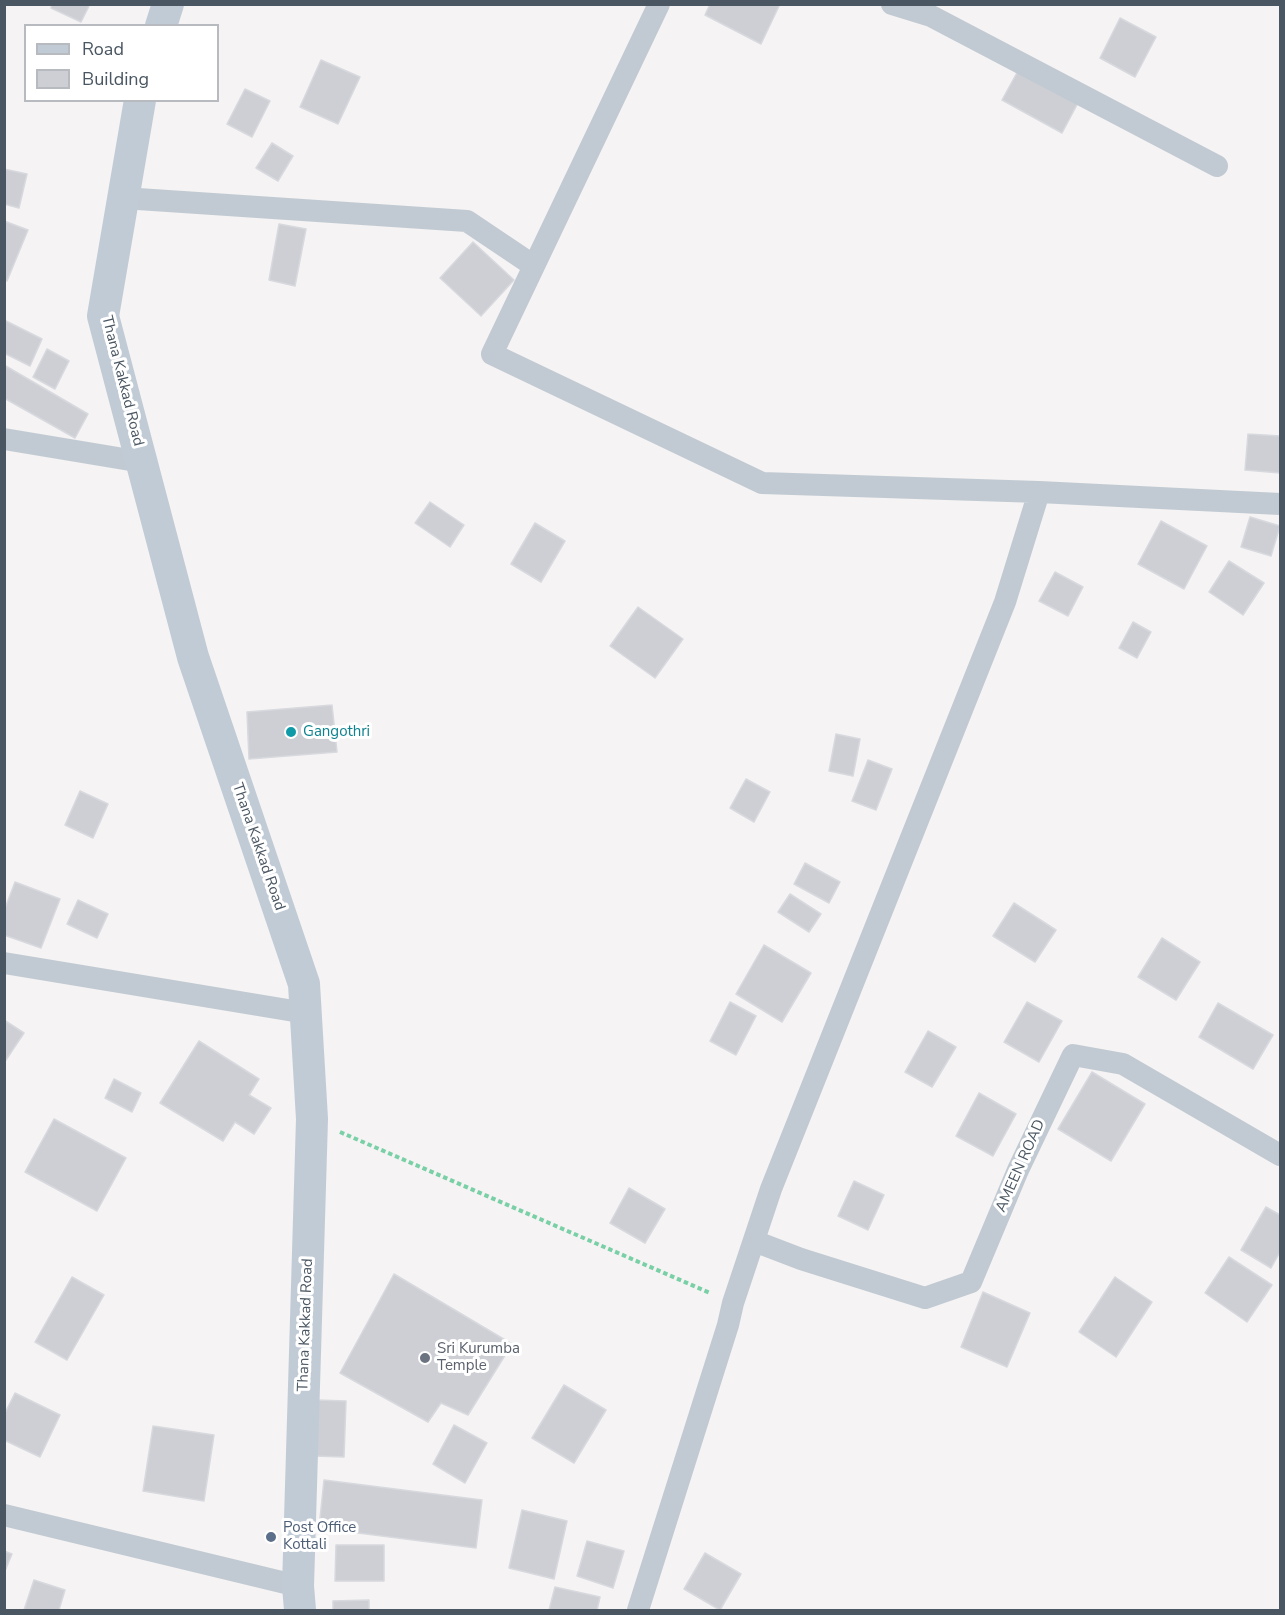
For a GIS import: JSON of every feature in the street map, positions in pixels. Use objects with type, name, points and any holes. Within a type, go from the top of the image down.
[{"type":"main road","points":[[162,24],[168,4]]},
{"type":"main road","name":"Thana Kakkad Road","points":[[140,102],[103,316],[193,657],[304,984],[312,1119],[299,1598]]},
{"type":"street","points":[[659,4],[492,354],[762,483],[1039,492],[1281,504]]},
{"type":"street","points":[[892,4],[931,16],[1217,166]]},
{"type":"street","points":[[123,198],[467,221],[534,266]]},
{"type":"street","points":[[4,439],[142,462]]},
{"type":"street","points":[[638,1611],[733,1303],[771,1189],[1005,602],[1039,492]]},
{"type":"street","points":[[4,963],[306,1013]]},
{"type":"street","name":"AMEEN ROAD","points":[[754,1241],[801,1260],[925,1298],[971,1282],[1018,1170],[1073,1055],[1123,1064],[1281,1155]]},
{"type":"street","points":[[4,1515],[299,1598]]},
{"type":"path","points":[[312,1119],[733,1303]]},
{"type":"building","points":[[52,4],[90,4],[81,22],[51,8]]},
{"type":"building","points":[[710,4],[780,4],[761,44],[705,15]]},
{"type":"building","points":[[1120,18],[1156,37],[1135,77],[1100,58]]},
{"type":"building","points":[[321,60],[360,77],[338,124],[300,107]]},
{"type":"building","points":[[1019,69],[1079,101],[1062,133],[1002,100]]},
{"type":"building","points":[[245,89],[270,101],[252,137],[227,124]]},
{"type":"building","points":[[272,143],[293,156],[278,181],[256,168]]},
{"type":"building","points":[[4,169],[27,174],[19,208],[4,204]]},
{"type":"building","points":[[4,221],[28,230],[7,281],[4,280]]},
{"type":"building","points":[[279,224],[306,229],[295,286],[269,280]]},
{"type":"building","points":[[473,242],[514,280],[481,316],[440,278]]},
{"type":"building","points":[[4,320],[42,339],[30,366],[4,353]]},
{"type":"building","points":[[47,349],[69,361],[55,389],[33,377]]},
{"type":"building","points":[[4,365],[88,414],[75,438],[4,398]]},
{"type":"building","points":[[1248,434],[1280,436],[1280,473],[1245,470]]},
{"type":"building","points":[[430,502],[464,525],[450,547],[415,523]]},
{"type":"building","points":[[1250,517],[1280,526],[1271,556],[1241,547]]},
{"type":"building","points":[[1161,521],[1207,546],[1184,589],[1138,564]]},
{"type":"building","points":[[535,523],[565,541],[541,582],[511,564]]},
{"type":"building","points":[[1229,561],[1264,583],[1243,615],[1209,592]]},
{"type":"building","points":[[1055,572],[1083,587],[1068,616],[1039,601]]},
{"type":"building","points":[[638,607],[683,639],[655,678],[610,646]]},
{"type":"building","points":[[1133,622],[1151,632],[1137,658],[1119,648]]},
{"type":"building","name":"Gangothri","points":[[332,705],[337,752],[249,759],[247,712]]},
{"type":"building","points":[[836,734],[860,739],[853,776],[829,771]]},
{"type":"building","points":[[868,760],[892,769],[876,810],[852,801]]},
{"type":"building","points":[[746,779],[770,792],[754,822],[730,808]]},
{"type":"building","points":[[80,791],[108,804],[93,838],[65,825]]},
{"type":"building","points":[[805,863],[840,882],[829,903],[794,884]]},
{"type":"building","points":[[15,882],[60,899],[41,948],[4,935],[4,911]]},
{"type":"building","points":[[790,894],[821,914],[809,932],[778,912]]},
{"type":"building","points":[[78,900],[108,914],[97,938],[67,924]]},
{"type":"building","points":[[1014,903],[1056,930],[1035,962],[993,936]]},
{"type":"building","points":[[1162,938],[1200,962],[1176,1000],[1138,977]]},
{"type":"building","points":[[764,945],[811,973],[782,1022],[736,994]]},
{"type":"building","points":[[730,1002],[756,1016],[736,1055],[710,1041]]},
{"type":"building","points":[[1027,1002],[1062,1021],[1039,1062],[1004,1042]]},
{"type":"building","points":[[1218,1003],[1273,1035],[1253,1069],[1199,1037]]},
{"type":"building","points":[[4,1020],[24,1033],[6,1060],[4,1059]]},
{"type":"building","points":[[928,1031],[956,1047],[932,1087],[905,1072]]},
{"type":"building","points":[[199,1041],[259,1079],[249,1095],[271,1108],[254,1134],[235,1122],[223,1141],[160,1103]]},
{"type":"building","points":[[1092,1072],[1145,1104],[1111,1161],[1058,1129]]},
{"type":"building","points":[[114,1079],[141,1093],[132,1112],[105,1098]]},
{"type":"building","points":[[979,1093],[1016,1114],[993,1156],[956,1136]]},
{"type":"building","points":[[54,1119],[126,1158],[97,1211],[25,1172]]},
{"type":"building","points":[[854,1181],[884,1195],[868,1230],[838,1216]]},
{"type":"building","points":[[629,1188],[665,1209],[645,1243],[610,1223]]},
{"type":"building","points":[[1266,1207],[1280,1215],[1280,1252],[1271,1268],[1241,1250]]},
{"type":"building","points":[[1229,1257],[1272,1285],[1247,1322],[1205,1293]]},
{"type":"building","name":"Sri Kurumba Temple","points":[[394,1274],[512,1344],[468,1415],[441,1403],[428,1422],[340,1373]]},
{"type":"building","points":[[72,1277],[104,1295],[67,1360],[35,1342]]},
{"type":"building","points":[[1115,1277],[1152,1302],[1116,1357],[1079,1332]]},
{"type":"building","points":[[983,1292],[1030,1313],[1007,1367],[961,1347]]},
{"type":"building","points":[[564,1385],[606,1410],[574,1463],[532,1438]]},
{"type":"building","points":[[15,1393],[60,1415],[40,1457],[4,1440],[4,1415]]},
{"type":"building","points":[[316,1400],[346,1401],[344,1457],[314,1456]]},
{"type":"building","points":[[454,1425],[487,1443],[465,1483],[433,1464]]},
{"type":"building","points":[[153,1426],[214,1435],[204,1501],[143,1491]]},
{"type":"building","points":[[324,1480],[482,1500],[476,1548],[319,1528]]},
{"type":"building","points":[[522,1510],[567,1521],[554,1579],[509,1568]]},
{"type":"building","points":[[587,1541],[624,1551],[613,1588],[577,1576]]},
{"type":"building","points":[[336,1545],[384,1545],[384,1581],[335,1581]]},
{"type":"building","points":[[4,1551],[12,1554],[5,1571],[4,1571]]},
{"type":"building","points":[[705,1553],[741,1574],[720,1610],[684,1589]]},
{"type":"building","points":[[34,1580],[65,1590],[59,1610],[24,1610]]},
{"type":"building","points":[[555,1587],[600,1597],[597,1610],[549,1610]]},
{"type":"building","points":[[369,1600],[369,1610],[333,1610],[333,1601]]},
{"type":"place","name":"Gangothri","points":[[291,732]]},
{"type":"place","name":"Sri Kurumba Temple","points":[[425,1358]]},
{"type":"place","name":"Post Office Kottali","points":[[271,1537]]}]
